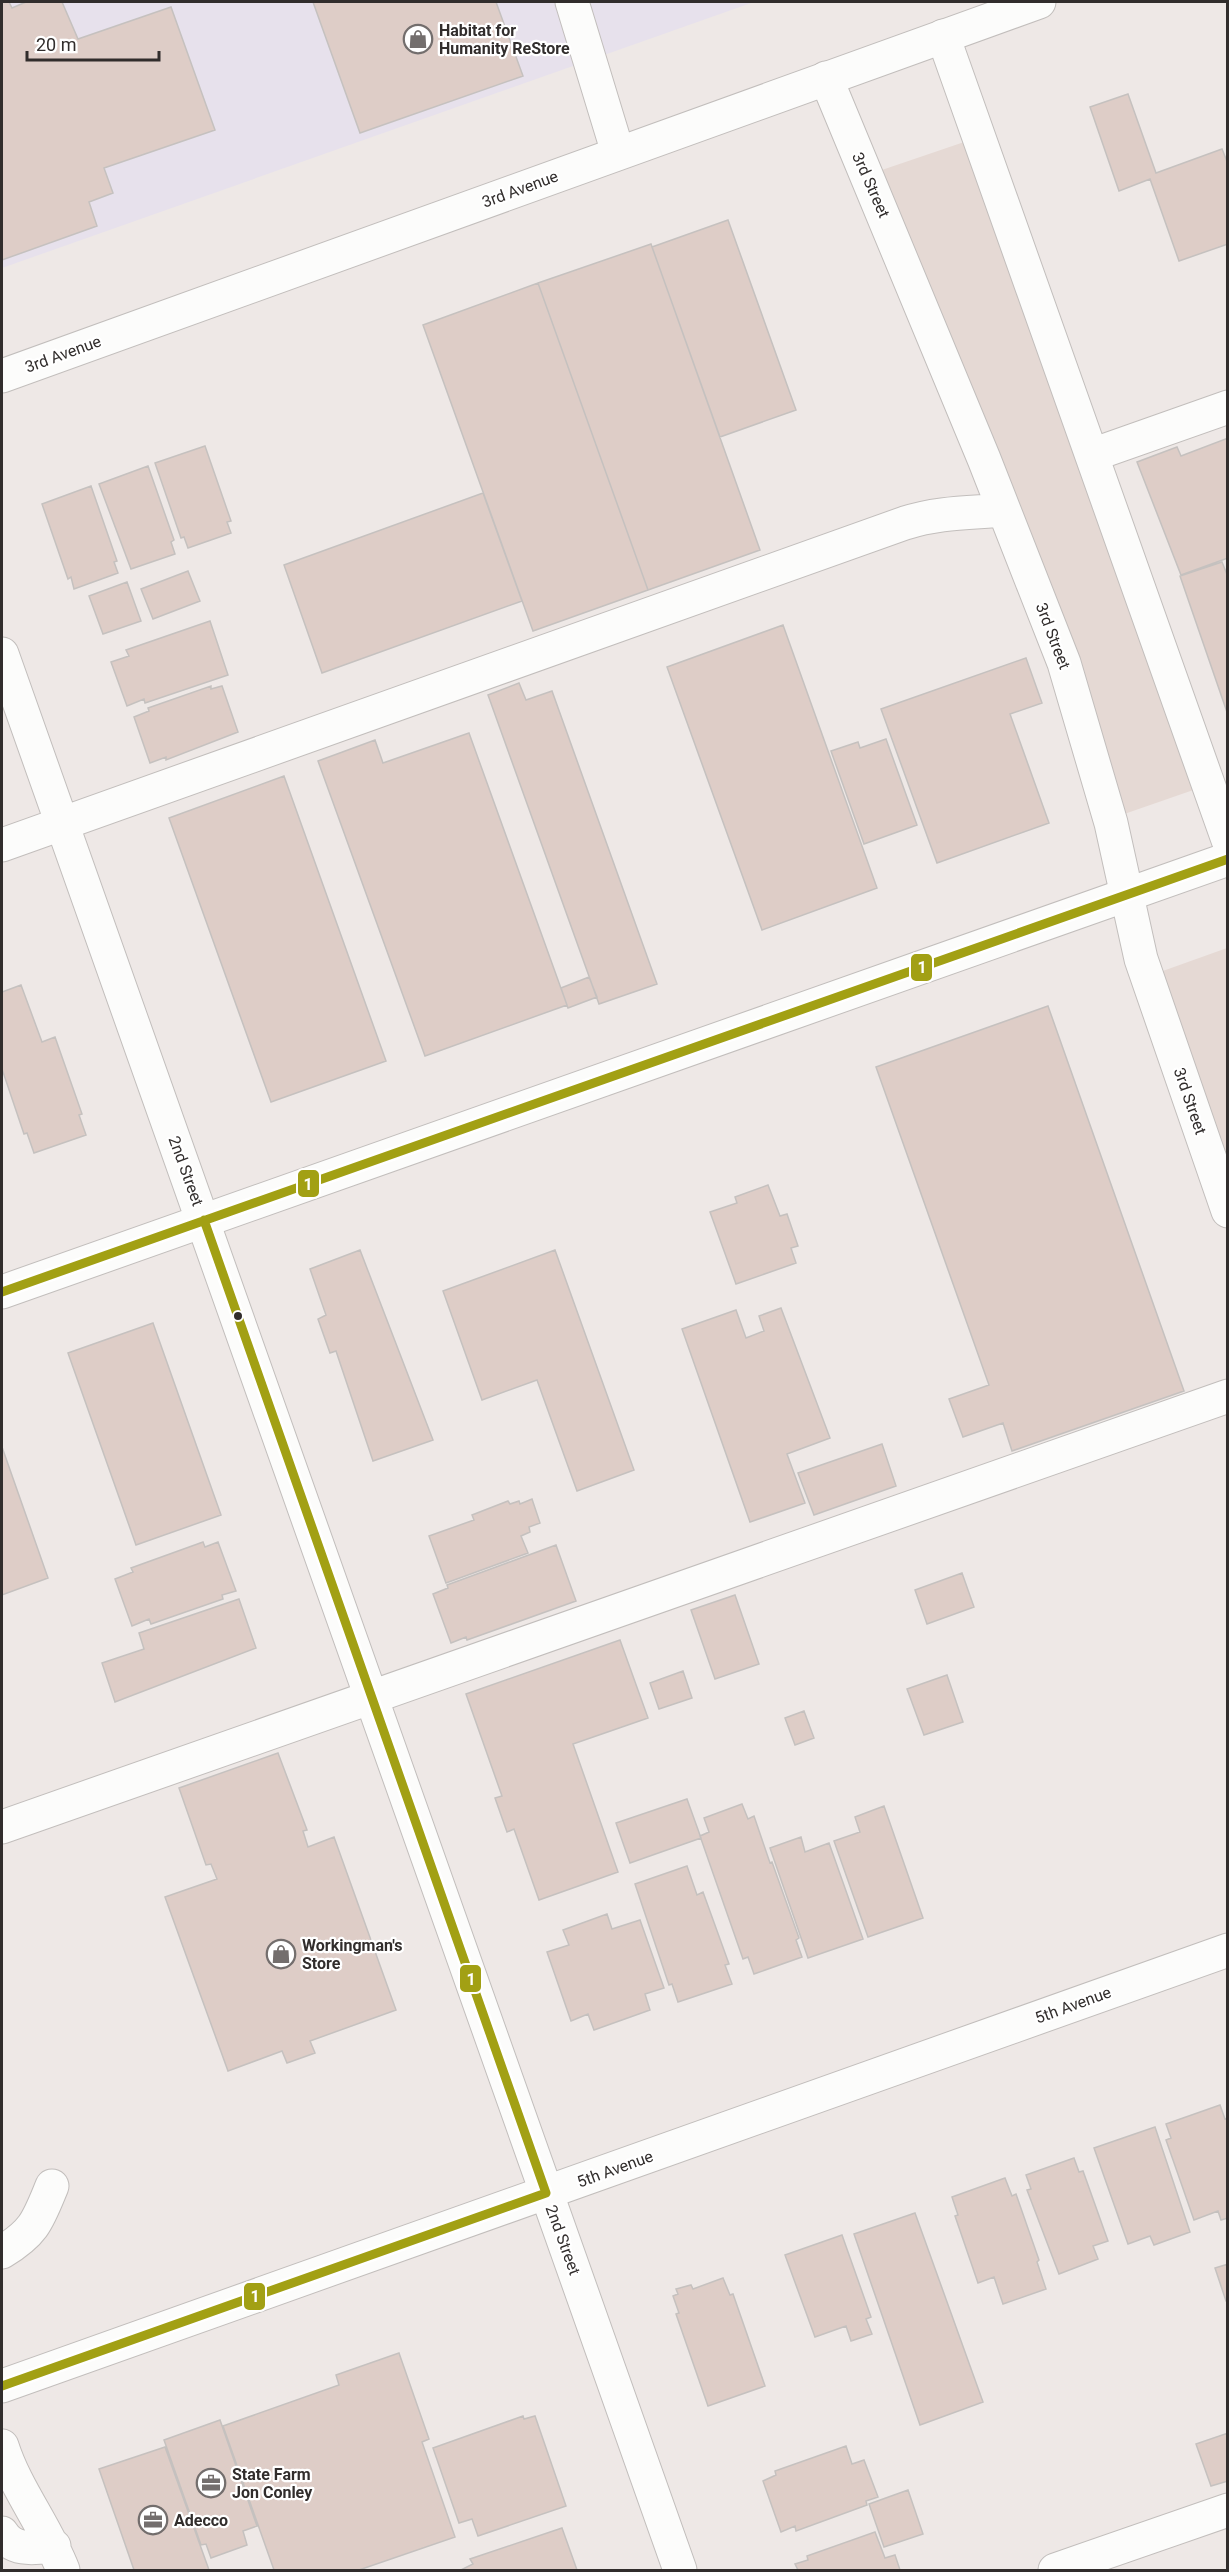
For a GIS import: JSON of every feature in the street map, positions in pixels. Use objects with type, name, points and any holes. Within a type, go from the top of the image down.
[{"type":"street","points":[[572,2],[618,153]]},
{"type":"street","name":"3rd Avenue","points":[[2,376],[1039,2]]},
{"type":"street","points":[[943,36],[1227,840]]},
{"type":"street","name":"3rd Street","points":[[826,78],[1004,510],[1064,663],[1112,823],[1125,895],[1141,959],[1227,1211]]},
{"type":"street","points":[[1092,455],[1227,407]]},
{"type":"street","points":[[2,844],[931,514],[1004,510]]},
{"type":"street","name":"2nd Street","points":[[2,654],[680,2571]]},
{"type":"street","points":[[2,1292],[1227,859]]},
{"type":"street","points":[[2,1827],[372,1699],[1227,1396]]},
{"type":"street","name":"5th Avenue","points":[[2,2386],[1227,1950]]},
{"type":"street","points":[[2,2252],[24,2239],[37,2222],[52,2186]]},
{"type":"street","points":[[2,2446],[10,2474],[11,2498],[58,2558]]},
{"type":"street","points":[[1055,2571],[1227,2510]]},
{"type":"street","points":[[2,2533],[6,2540],[58,2558]]},
{"type":"shaded area","points":[[2,2],[754,2],[2,268]]},
{"type":"shaded area","points":[[973,139],[1202,787],[1107,820],[876,172]]},
{"type":"shaded area","points":[[1227,948],[1227,1162],[1160,972]]},
{"type":"building","points":[[2,2],[9,2],[12,8],[26,2],[62,2],[78,39],[171,7],[215,130],[104,168],[113,193],[89,202],[97,226],[2,260]]},
{"type":"building","name":"Habitat for Humanity ReStore","points":[[313,2],[496,2],[523,76],[360,133]]},
{"type":"building","points":[[1128,94],[1156,173],[1222,149],[1228,164],[1228,244],[1179,261],[1150,179],[1119,191],[1090,107]]},
{"type":"building","points":[[728,220],[796,410],[720,437],[652,247]]},
{"type":"building","points":[[651,244],[760,550],[648,590],[538,283]]},
{"type":"building","points":[[538,283],[648,590],[533,631],[423,325]]},
{"type":"building","points":[[1228,438],[1228,558],[1181,575],[1137,462],[1177,447],[1181,456]]},
{"type":"building","points":[[205,446],[231,521],[227,522],[231,533],[188,548],[184,537],[181,538],[155,463]]},
{"type":"building","points":[[148,466],[174,540],[171,542],[175,554],[131,569],[99,484]]},
{"type":"building","points":[[91,486],[117,561],[114,562],[118,573],[74,589],[71,577],[68,579],[42,504]]},
{"type":"building","points":[[483,493],[522,601],[322,673],[284,565]]},
{"type":"building","points":[[1222,562],[1228,577],[1228,715],[1180,576]]},
{"type":"building","points":[[188,571],[200,601],[153,619],[141,589]]},
{"type":"building","points":[[127,582],[141,621],[103,634],[89,596]]},
{"type":"building","points":[[210,621],[228,675],[145,703],[144,699],[127,706],[111,662],[129,656],[126,650]]},
{"type":"building","points":[[783,625],[877,888],[762,930],[667,667]]},
{"type":"building","points":[[1026,658],[1042,703],[1010,714],[1049,823],[937,863],[881,709]]},
{"type":"building","points":[[519,683],[526,700],[552,691],[657,984],[599,1004],[488,695]]},
{"type":"building","points":[[211,686],[211,689],[222,686],[238,732],[166,760],[166,757],[150,763],[134,717],[149,711],[148,708]]},
{"type":"building","points":[[469,733],[567,1005],[425,1056],[318,761],[375,740],[383,763]]},
{"type":"building","points":[[886,739],[917,825],[864,844],[831,751],[858,742],[860,748]]},
{"type":"building","points":[[284,776],[386,1061],[271,1102],[169,818]]},
{"type":"building","points":[[589,977],[597,997],[568,1008],[561,988]]},
{"type":"building","points":[[21,985],[42,1042],[55,1037],[82,1114],[79,1115],[86,1135],[34,1153],[27,1133],[24,1134],[2,1069],[2,992]]},
{"type":"building","points":[[1048,1006],[1184,1391],[1012,1451],[1003,1423],[963,1437],[949,1399],[989,1385],[876,1067]]},
{"type":"building","points":[[768,1185],[780,1216],[787,1214],[798,1246],[791,1248],[796,1263],[736,1284],[710,1212],[737,1203],[735,1197]]},
{"type":"building","points":[[360,1250],[433,1440],[373,1461],[336,1351],[330,1353],[318,1319],[326,1315],[310,1269]]},
{"type":"building","points":[[555,1250],[634,1470],[577,1491],[537,1380],[482,1400],[443,1291]]},
{"type":"building","points":[[781,1308],[830,1438],[787,1454],[805,1503],[750,1522],[682,1329],[736,1310],[746,1338],[764,1331],[759,1316]]},
{"type":"building","points":[[153,1323],[221,1515],[136,1545],[68,1353]]},
{"type":"building","points":[[882,1444],[896,1486],[814,1515],[798,1473]]},
{"type":"building","points":[[2,1447],[48,1578],[2,1595]]},
{"type":"building","points":[[532,1499],[540,1523],[529,1527],[530,1532],[521,1536],[528,1553],[446,1583],[429,1536],[474,1520],[472,1515],[508,1501],[510,1504],[519,1501],[520,1504]]},
{"type":"building","points":[[203,1542],[205,1547],[218,1542],[236,1591],[222,1595],[223,1599],[151,1624],[149,1619],[132,1626],[115,1579],[133,1572],[131,1568]]},
{"type":"building","points":[[556,1545],[576,1601],[467,1640],[466,1637],[451,1643],[433,1594],[448,1588],[447,1585]]},
{"type":"building","points":[[962,1573],[974,1607],[927,1624],[915,1590]]},
{"type":"building","points":[[735,1595],[759,1664],[715,1679],[691,1610]]},
{"type":"building","points":[[239,1599],[256,1648],[115,1702],[102,1663],[144,1649],[139,1633]]},
{"type":"building","points":[[620,1640],[648,1718],[573,1744],[618,1872],[539,1900],[514,1829],[507,1832],[495,1798],[502,1796],[466,1694]]},
{"type":"building","points":[[683,1671],[692,1698],[659,1709],[650,1683]]},
{"type":"building","points":[[947,1675],[963,1722],[924,1735],[907,1689]]},
{"type":"building","points":[[804,1711],[814,1738],[795,1745],[785,1718]]},
{"type":"building","name":"Workingman's Store","points":[[278,1753],[307,1830],[303,1831],[308,1847],[334,1837],[396,2010],[310,2041],[315,2053],[287,2063],[282,2051],[228,2071],[165,1897],[217,1879],[211,1864],[206,1865],[179,1788]]},
{"type":"building","points":[[687,1799],[701,1838],[630,1863],[616,1823]]},
{"type":"building","points":[[742,1804],[748,1819],[754,1816],[799,1938],[796,1940],[802,1957],[754,1974],[748,1957],[743,1959],[700,1836],[709,1832],[704,1818]]},
{"type":"building","points":[[884,1806],[923,1918],[868,1937],[834,1841],[860,1832],[855,1817]]},
{"type":"building","points":[[801,1837],[805,1852],[829,1843],[863,1939],[808,1958],[770,1848]]},
{"type":"building","points":[[687,1866],[697,1895],[703,1892],[729,1964],[725,1965],[732,1984],[678,2002],[672,1984],[669,1985],[635,1884]]},
{"type":"building","points":[[607,1914],[612,1929],[640,1920],[664,1988],[645,1994],[650,2010],[594,2030],[588,2014],[571,2021],[547,1952],[569,1945],[563,1930]]},
{"type":"building","points":[[1220,2105],[1225,2119],[1228,2118],[1228,2218],[1221,2220],[1218,2211],[1194,2220],[1166,2140],[1171,2138],[1166,2124]]},
{"type":"building","points":[[1155,2127],[1190,2232],[1154,2245],[1150,2236],[1128,2244],[1094,2148]]},
{"type":"building","points":[[1074,2158],[1079,2172],[1083,2171],[1108,2241],[1093,2246],[1098,2259],[1059,2274],[1027,2190],[1031,2189],[1026,2175]]},
{"type":"building","points":[[1005,2178],[1012,2196],[1016,2194],[1039,2260],[1037,2262],[1046,2289],[1003,2304],[994,2277],[978,2283],[955,2216],[958,2215],[952,2197]]},
{"type":"building","points":[[915,2213],[983,2402],[920,2425],[854,2234]]},
{"type":"building","points":[[842,2235],[871,2317],[866,2319],[872,2334],[851,2341],[846,2326],[815,2337],[785,2255]]},
{"type":"building","points":[[1228,2264],[1228,2301],[1226,2301],[1215,2268]]},
{"type":"building","points":[[723,2278],[730,2295],[733,2294],[765,2386],[708,2406],[676,2314],[679,2313],[673,2296],[678,2294],[676,2289],[691,2285],[693,2289]]},
{"type":"building","points":[[399,2353],[429,2439],[422,2442],[455,2537],[359,2570],[274,2570],[223,2426],[339,2385],[336,2375]]},
{"type":"building","points":[[523,2416],[524,2419],[535,2416],[566,2506],[478,2536],[472,2519],[459,2523],[433,2448]]},
{"type":"building","name":"State Farm Jon Conley","points":[[220,2420],[257,2526],[243,2531],[247,2545],[211,2558],[206,2544],[201,2545],[164,2440]]},
{"type":"building","points":[[1228,2433],[1228,2481],[1211,2486],[1196,2444]]},
{"type":"building","points":[[846,2446],[852,2464],[864,2460],[878,2497],[866,2501],[867,2505],[796,2531],[795,2526],[781,2532],[763,2481],[776,2475],[775,2471]]},
{"type":"building","name":"Adecco","points":[[165,2447],[209,2570],[134,2570],[99,2469]]},
{"type":"building","points":[[908,2490],[923,2534],[884,2547],[869,2504]]},
{"type":"building","points":[[562,2528],[577,2570],[461,2570],[473,2564],[470,2559]]},
{"type":"building","points":[[875,2532],[885,2558],[895,2555],[900,2570],[798,2570],[795,2564],[808,2560],[807,2556]]},
{"type":"transit line","name":"1","points":[[2,1292],[1228,859]]},
{"type":"transit line","name":"1","points":[[2,2386],[546,2193],[204,1220]]},
{"type":"place","name":"Habitat for Humanity ReStore","points":[[418,39]]},
{"type":"place","name":"Workingman's Store","points":[[281,1954]]},
{"type":"place","name":"State Farm Jon Conley","points":[[211,2483]]},
{"type":"place","name":"Adecco","points":[[153,2520]]}]
